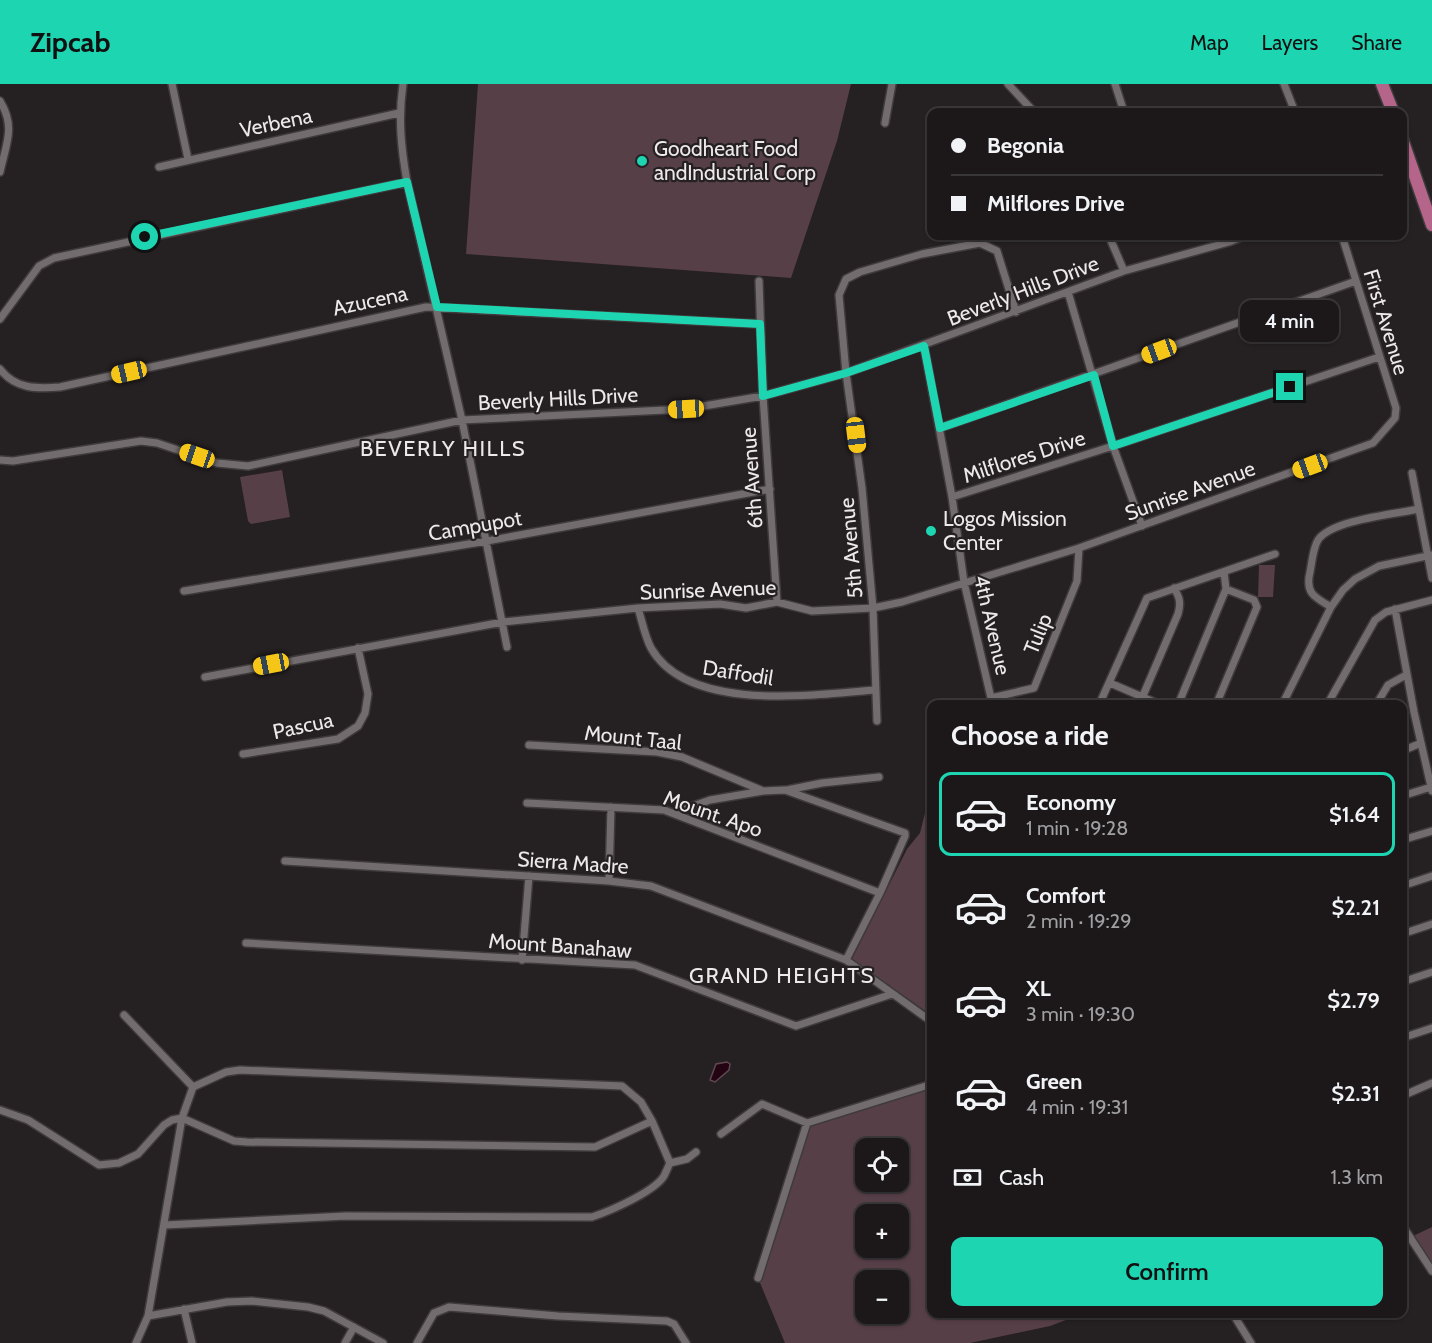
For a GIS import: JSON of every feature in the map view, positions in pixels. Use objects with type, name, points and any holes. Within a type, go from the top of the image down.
[{"type":"main road","points":[[1382,84],[1391,108]]},
{"type":"main road","points":[[1407,170],[1428,205],[1432,225]]},
{"type":"street","points":[[172,84],[188,159]]},
{"type":"street","points":[[403,84],[399,113],[401,147],[407,182],[462,420],[507,647]]},
{"type":"street","points":[[885,123],[892,84]]},
{"type":"street","points":[[1008,84],[1031,108]]},
{"type":"street","points":[[1114,84],[1123,108]]},
{"type":"street","points":[[1284,84],[1294,108]]},
{"type":"street","points":[[0,101],[9,118],[8,136],[0,172]]},
{"type":"street","name":"Verbena","points":[[159,167],[399,113]]},
{"type":"street","points":[[0,319],[39,266],[54,258],[407,182]]},
{"type":"street","points":[[1111,240],[1124,271]]},
{"type":"street","name":"Beverly Hills Drive","points":[[0,460],[14,461],[141,441],[157,442],[217,463],[248,466],[462,420],[686,409],[763,396],[846,373],[924,346],[1124,271],[1234,240]]},
{"type":"street","name":"First Avenue","points":[[1343,240],[1396,408],[1395,418]]},
{"type":"street","name":"5th Avenue","points":[[877,721],[873,608],[862,488],[846,373],[839,295],[846,279],[860,272],[922,254],[980,243],[997,251],[1016,312]]},
{"type":"street","name":"6th Avenue","points":[[759,280],[763,396],[777,602]]},
{"type":"street","points":[[940,428],[1356,281]]},
{"type":"street","points":[[1068,292],[1113,446],[1143,526]]},
{"type":"street","name":"Azucena","points":[[0,369],[7,378],[22,386],[44,389],[60,387],[412,308],[437,307],[760,324]]},
{"type":"street","name":"4th Avenue","points":[[924,346],[952,497],[964,582],[991,698]]},
{"type":"street","name":"Milflores Drive","points":[[952,497],[1379,357]]},
{"type":"street","name":"Sunrise Avenue","points":[[205,677],[503,622],[639,608],[720,604],[746,608],[777,602],[812,611],[873,608],[902,602],[1079,548],[1373,443],[1395,418]]},
{"type":"street","points":[[1412,473],[1430,556],[1432,578]]},
{"type":"street","name":"Campupot","points":[[184,591],[487,541],[770,489]]},
{"type":"street","points":[[1331,607],[1316,598],[1310,591],[1308,579],[1317,541],[1340,525],[1419,509]]},
{"type":"street","name":"Tulip","points":[[991,698],[1034,688],[1077,581],[1079,548]]},
{"type":"street","points":[[1102,700],[1147,598],[1275,554]]},
{"type":"street","points":[[1284,700],[1331,607],[1343,590],[1379,566],[1430,556]]},
{"type":"street","points":[[1180,700],[1226,589],[1224,572]]},
{"type":"street","points":[[1142,700],[1181,604],[1174,588]]},
{"type":"street","points":[[1218,700],[1257,607],[1254,600],[1226,589]]},
{"type":"street","points":[[1330,700],[1375,620],[1386,612],[1432,600]]},
{"type":"street","name":"Daffodil","points":[[639,608],[651,648],[667,667],[687,682],[740,694],[773,697],[875,690]]},
{"type":"street","points":[[1395,609],[1406,675],[1431,789],[1407,795]]},
{"type":"street","name":"Pascua","points":[[243,754],[338,740],[358,726],[365,713],[368,694],[358,648]]},
{"type":"street","points":[[1379,700],[1388,685],[1406,675]]},
{"type":"street","points":[[1110,683],[1150,700]]},
{"type":"street","points":[[1407,749],[1421,743]]},
{"type":"street","name":"Mount Taal","points":[[529,745],[657,752],[682,757],[763,791]]},
{"type":"street","points":[[673,813],[710,800],[879,777]]},
{"type":"street","points":[[785,790],[901,831],[905,836],[880,893],[846,960]]},
{"type":"street","name":"Mount. Apo","points":[[527,803],[664,810],[880,893]]},
{"type":"street","points":[[609,881],[611,807]]},
{"type":"street","points":[[1407,838],[1432,831]]},
{"type":"street","name":"Sierra Madre","points":[[285,861],[609,881],[651,886],[846,960],[927,1018]]},
{"type":"street","points":[[522,960],[529,876]]},
{"type":"street","points":[[1407,884],[1432,876]]},
{"type":"street","points":[[1407,932],[1432,924]]},
{"type":"street","name":"Mount Banahaw","points":[[246,943],[635,965],[796,1026],[892,994]]},
{"type":"street","points":[[1407,980],[1432,972]]},
{"type":"street","points":[[124,1015],[193,1087]]},
{"type":"street","points":[[1407,1036],[1432,1028]]},
{"type":"street","points":[[136,1343],[148,1316],[182,1118],[193,1087],[226,1072],[240,1070],[622,1086],[641,1102],[670,1163],[663,1178],[641,1193],[620,1206],[592,1216],[346,1216],[165,1225]]},
{"type":"street","points":[[1407,1094],[1432,1083]]},
{"type":"street","points":[[721,1134],[762,1104],[807,1123],[927,1086]]},
{"type":"street","points":[[0,1110],[28,1120],[99,1165],[119,1163],[138,1154],[164,1125],[182,1118],[234,1141],[246,1142],[595,1147],[652,1121]]},
{"type":"street","points":[[758,1278],[807,1123]]},
{"type":"street","points":[[670,1163],[687,1159],[696,1152]]},
{"type":"street","points":[[1407,1233],[1432,1271]]},
{"type":"street","points":[[148,1316],[227,1302],[252,1301],[308,1307],[324,1311],[383,1343]]},
{"type":"street","points":[[417,1343],[434,1313],[449,1307],[558,1316],[667,1321],[674,1324],[686,1343]]},
{"type":"street","points":[[184,1309],[192,1343]]},
{"type":"street","points":[[1235,1318],[1251,1343]]},
{"type":"street","points":[[345,1343],[354,1327]]},
{"type":"shaded area","points":[[478,84],[851,84],[837,141],[791,278],[466,254]]},
{"type":"shaded area","points":[[282,470],[290,517],[251,524],[248,521],[240,477]]},
{"type":"shaded area","points":[[1259,565],[1275,565],[1273,597],[1258,597]]},
{"type":"shaded area","points":[[927,805],[927,1012],[852,959],[907,849],[920,833]]},
{"type":"shaded area","points":[[727,1062],[730,1064],[729,1070],[715,1082],[710,1080],[716,1064]]},
{"type":"shaded area","points":[[927,1085],[927,1318],[1071,1318],[1050,1326],[970,1343],[785,1343],[758,1278],[807,1123]]},
{"type":"shaded area","points":[[1432,1227],[1432,1265],[1413,1236]]},
{"type":"place","name":"Goodheart Food andIndustrial Corp","points":[[642,161]]},
{"type":"place","name":"Logos Mission Center","points":[[931,531]]},
{"type":"district","name":"BEVERLY HILLS","points":[[443,448]]},
{"type":"district","name":"GRAND HEIGHTS","points":[[782,975]]},
{"type":"route","points":[[145,237],[407,182],[437,307],[760,324],[763,396],[846,373],[924,346],[940,428],[1094,375],[1113,446],[1290,387]]}]
